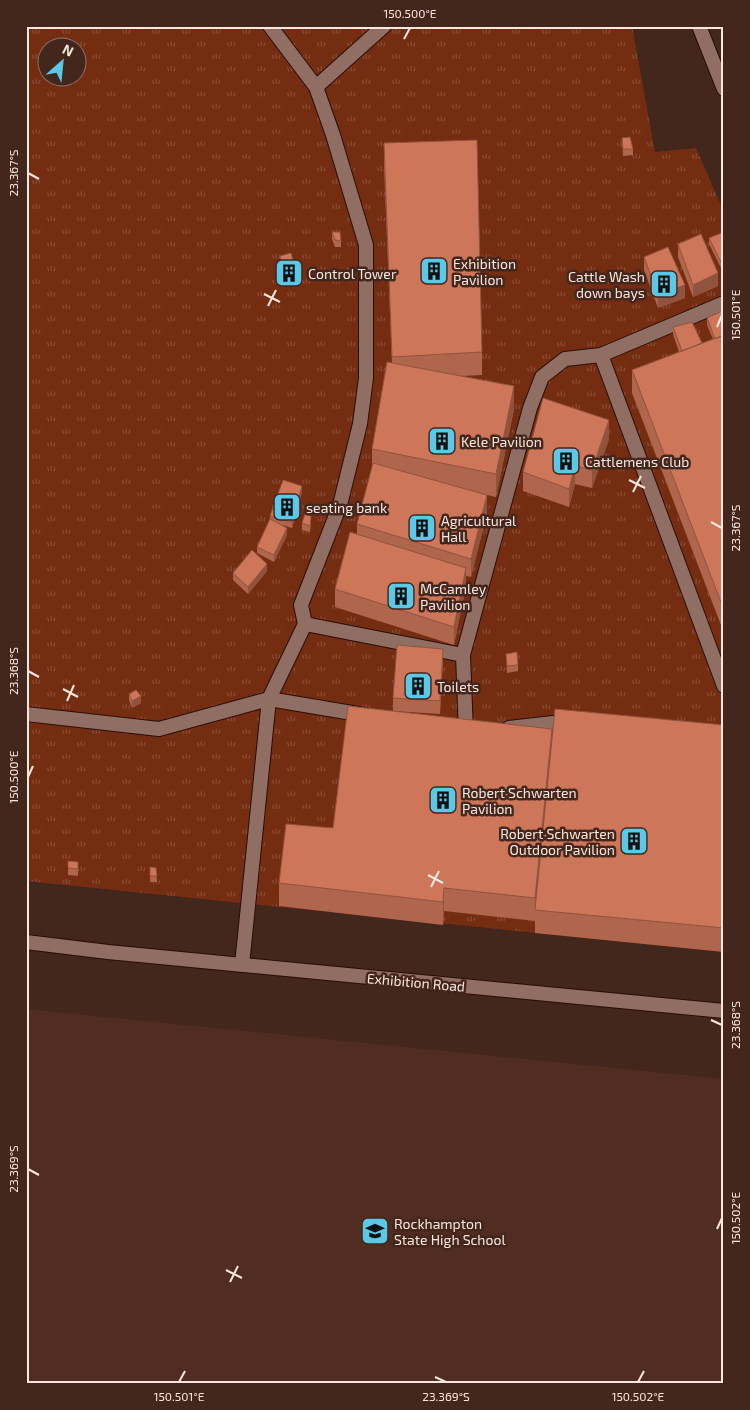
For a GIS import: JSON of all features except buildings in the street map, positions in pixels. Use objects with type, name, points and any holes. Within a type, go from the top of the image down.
[{"type":"street","points":[[242,965],[269,699],[305,624],[301,605],[340,504],[360,424],[366,378],[366,245],[316,88],[270,26]]},
{"type":"street","points":[[316,88],[384,26]]},
{"type":"street","points":[[699,26],[724,89]]},
{"type":"street","points":[[466,732],[463,655],[530,408],[542,376],[565,359],[601,355],[724,303]]},
{"type":"street","points":[[601,355],[724,686]]},
{"type":"street","points":[[305,624],[463,655]]},
{"type":"street","points":[[26,714],[159,729],[269,699],[374,717]]},
{"type":"street","points":[[495,730],[553,723],[581,726]]},
{"type":"street","name":"Exhibition Road","points":[[26,942],[108,952],[724,1012]]},
{"type":"street","name":"Exhibition Road","points":[[26,948],[108,952]]},
{"type":"shaded area","name":"Rockhampton State High School","points":[[26,1009],[724,1079],[724,1384],[26,1384]]},
{"type":"green space","points":[[26,26],[632,26],[655,152],[696,148],[724,212],[724,952],[26,881]]},
{"type":"place","name":"Exhibition Pavilion","points":[[434,271]]},
{"type":"place","name":"Control Tower","points":[[289,273]]},
{"type":"place","name":"Cattle Wash down bays","points":[[664,284]]},
{"type":"place","name":"Kele Pavilion","points":[[442,441]]},
{"type":"place","name":"Cattlemens Club","points":[[566,461]]},
{"type":"place","name":"seating bank","points":[[287,507]]},
{"type":"place","name":"Agricultural Hall","points":[[422,528]]},
{"type":"place","name":"McCamley Pavilion","points":[[401,596]]},
{"type":"place","name":"Toilets","points":[[418,686]]},
{"type":"place","name":"Robert Schwarten Pavilion","points":[[443,800]]},
{"type":"place","name":"Robert Schwarten Outdoor Pavilion","points":[[634,841]]},
{"type":"place","name":"Rockhampton State High School","points":[[375,1231]]}]
